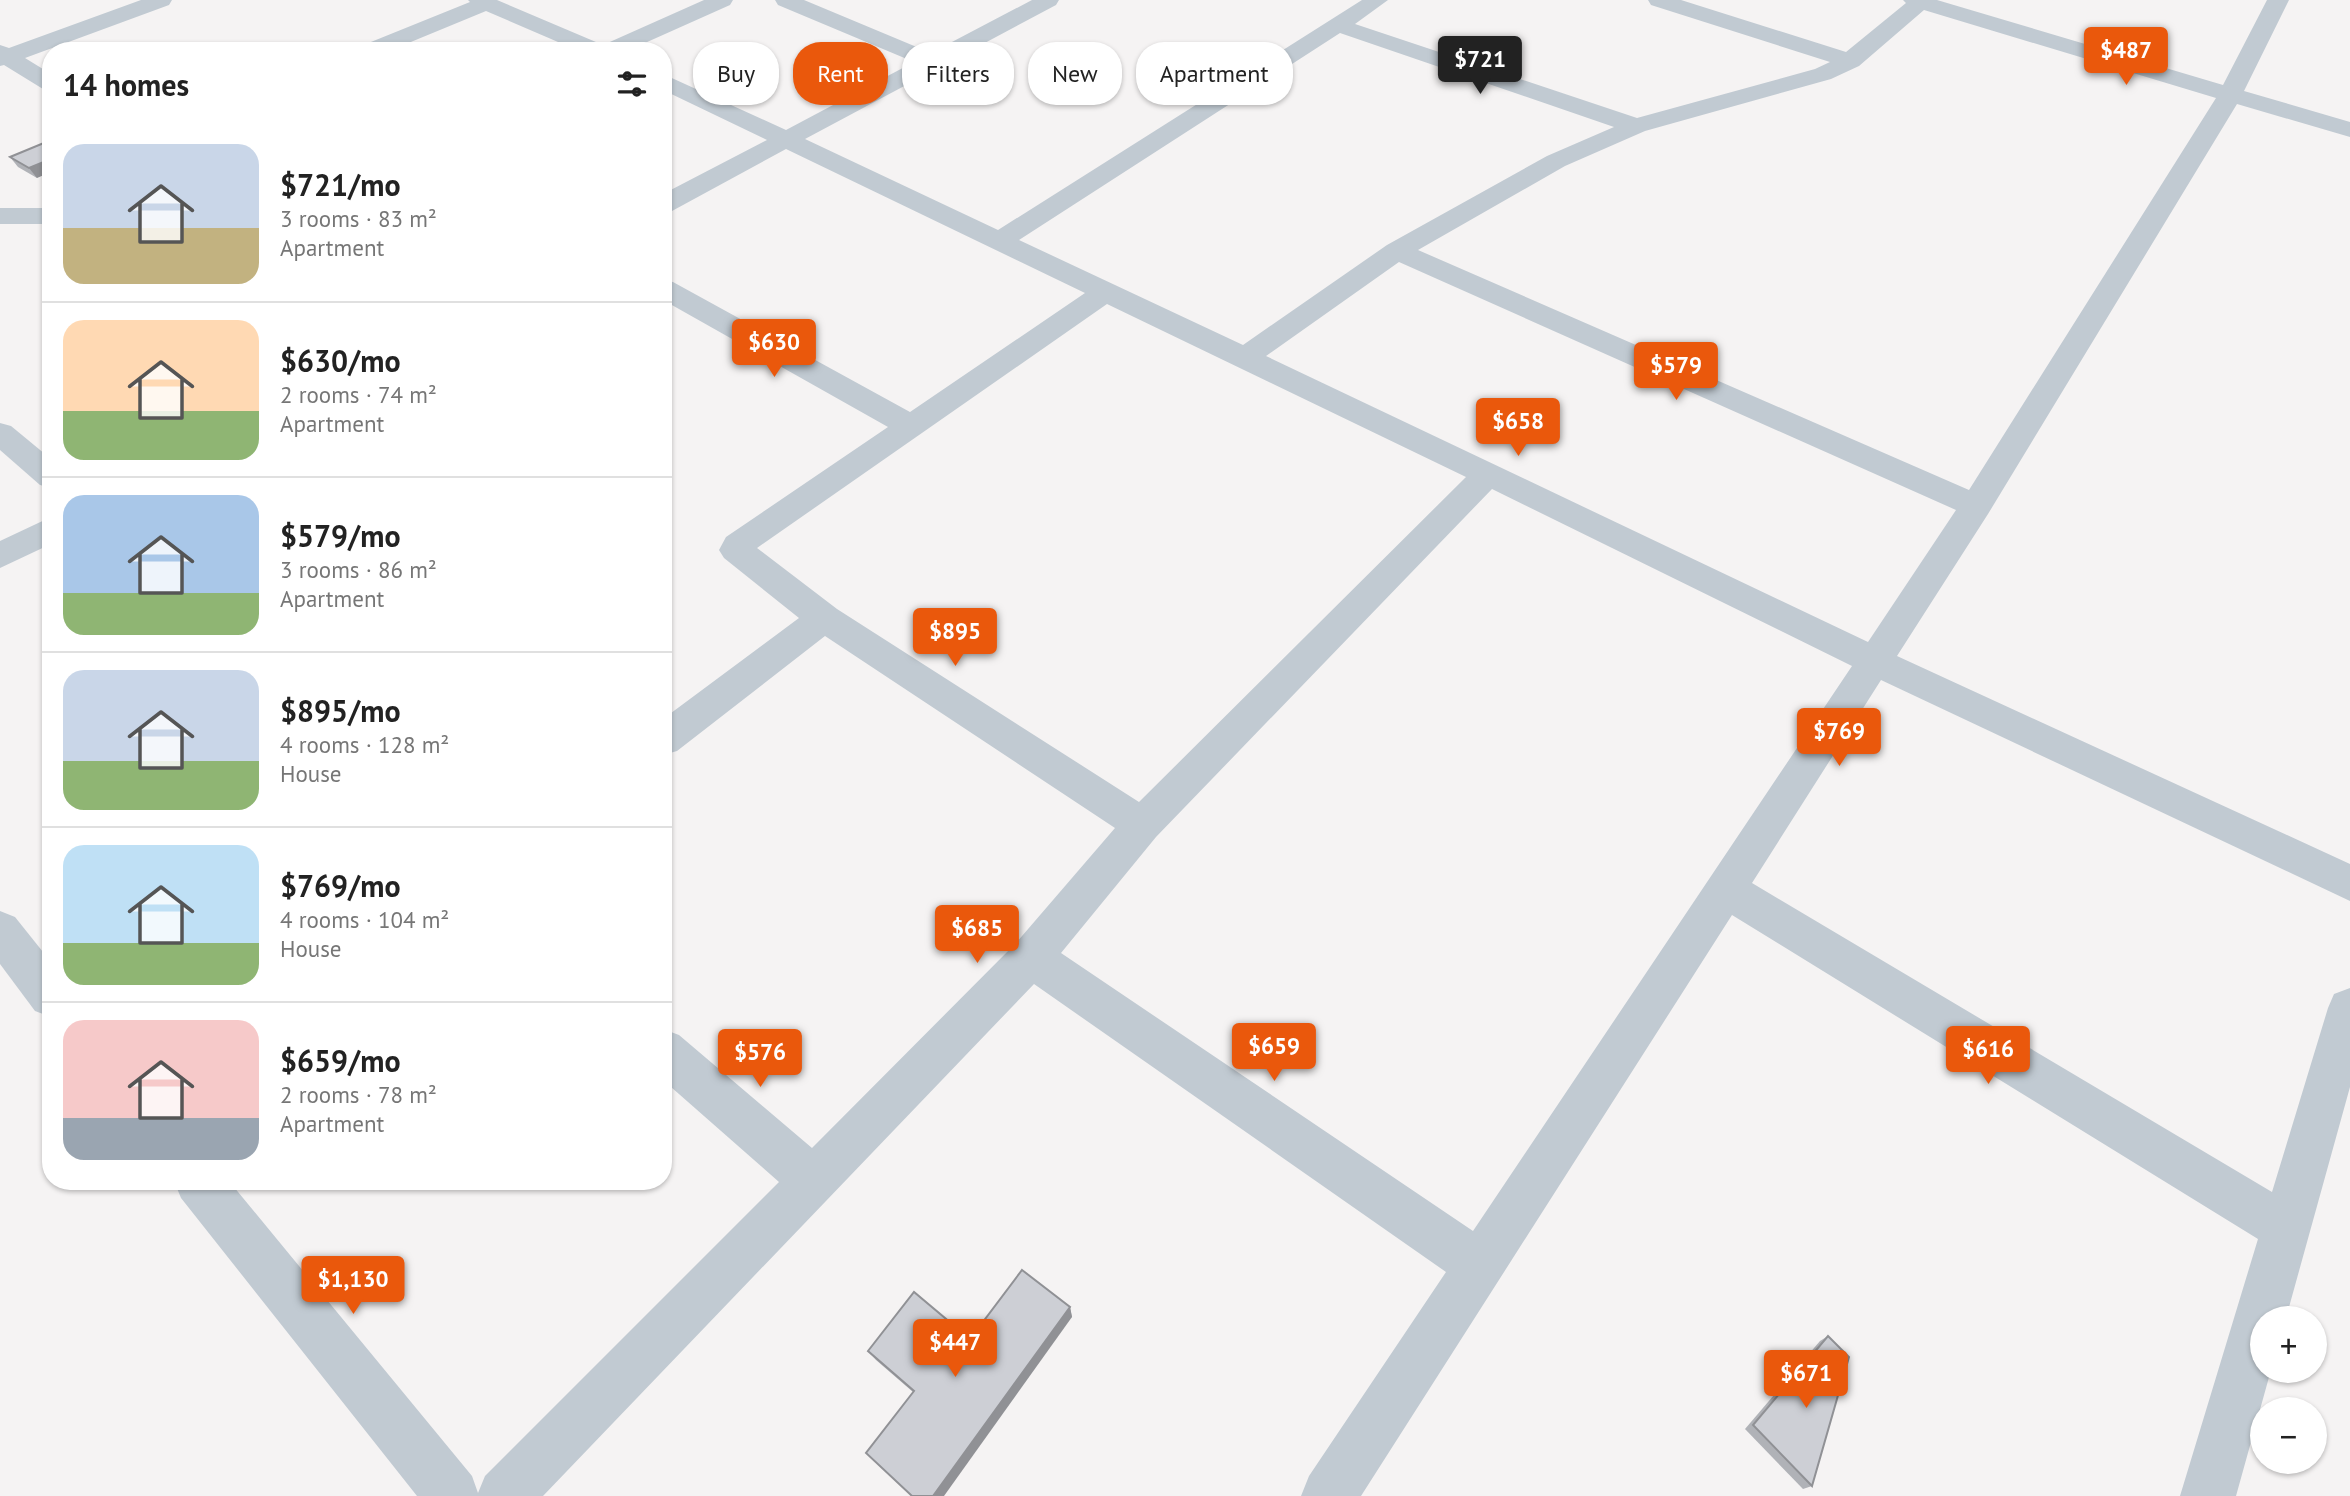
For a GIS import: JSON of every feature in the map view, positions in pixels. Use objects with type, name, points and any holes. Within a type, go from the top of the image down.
[{"type":"street","points":[[2,55],[161,0]]},
{"type":"street","points":[[628,42],[722,0]]},
{"type":"street","points":[[786,0],[902,49]]},
{"type":"street","points":[[967,42],[1048,0]]},
{"type":"street","points":[[999,241],[1377,0]]},
{"type":"street","points":[[1659,0],[1693,5],[1851,61]]},
{"type":"street","points":[[1329,1496],[1976,506],[2230,95],[2278,0]]},
{"type":"street","points":[[1244,359],[1397,251],[1556,161],[1636,126],[1823,74],[1851,61],[1870,48],[1918,1],[2350,130]]},
{"type":"street","points":[[390,42],[483,2],[577,42]]},
{"type":"street","points":[[1338,25],[1636,126]]},
{"type":"street","points":[[2,55],[42,79]]},
{"type":"street","points":[[672,200],[902,76]]},
{"type":"street","points":[[672,85],[1874,661],[2350,883]]},
{"type":"street","points":[[0,216],[42,216]]},
{"type":"street","points":[[1397,251],[1976,506]]},
{"type":"street","points":[[1106,292],[909,425],[738,545],[736,550],[824,618],[1142,825]]},
{"type":"street","points":[[672,293],[909,425]]},
{"type":"street","points":[[0,433],[42,469]]},
{"type":"street","points":[[505,1496],[1031,957],[1142,825],[1488,474]]},
{"type":"street","points":[[0,556],[42,534]]},
{"type":"street","points":[[672,733],[824,618]]},
{"type":"street","points":[[1724,888],[2286,1228]]},
{"type":"street","points":[[0,930],[42,985]]},
{"type":"street","points":[[1031,957],[1479,1265]]},
{"type":"street","points":[[2208,1496],[2350,1008]]},
{"type":"street","points":[[672,1058],[813,1179]]},
{"type":"street","points":[[205,1190],[452,1496]]},
{"type":"building","points":[[42,144],[42,163],[29,168],[10,157]]},
{"type":"building","points":[[1022,1270],[1070,1307],[933,1496],[912,1496],[866,1453],[914,1391],[868,1351],[914,1292],[970,1339]]},
{"type":"building","points":[[1828,1336],[1849,1357],[1812,1486],[1753,1425]]}]
